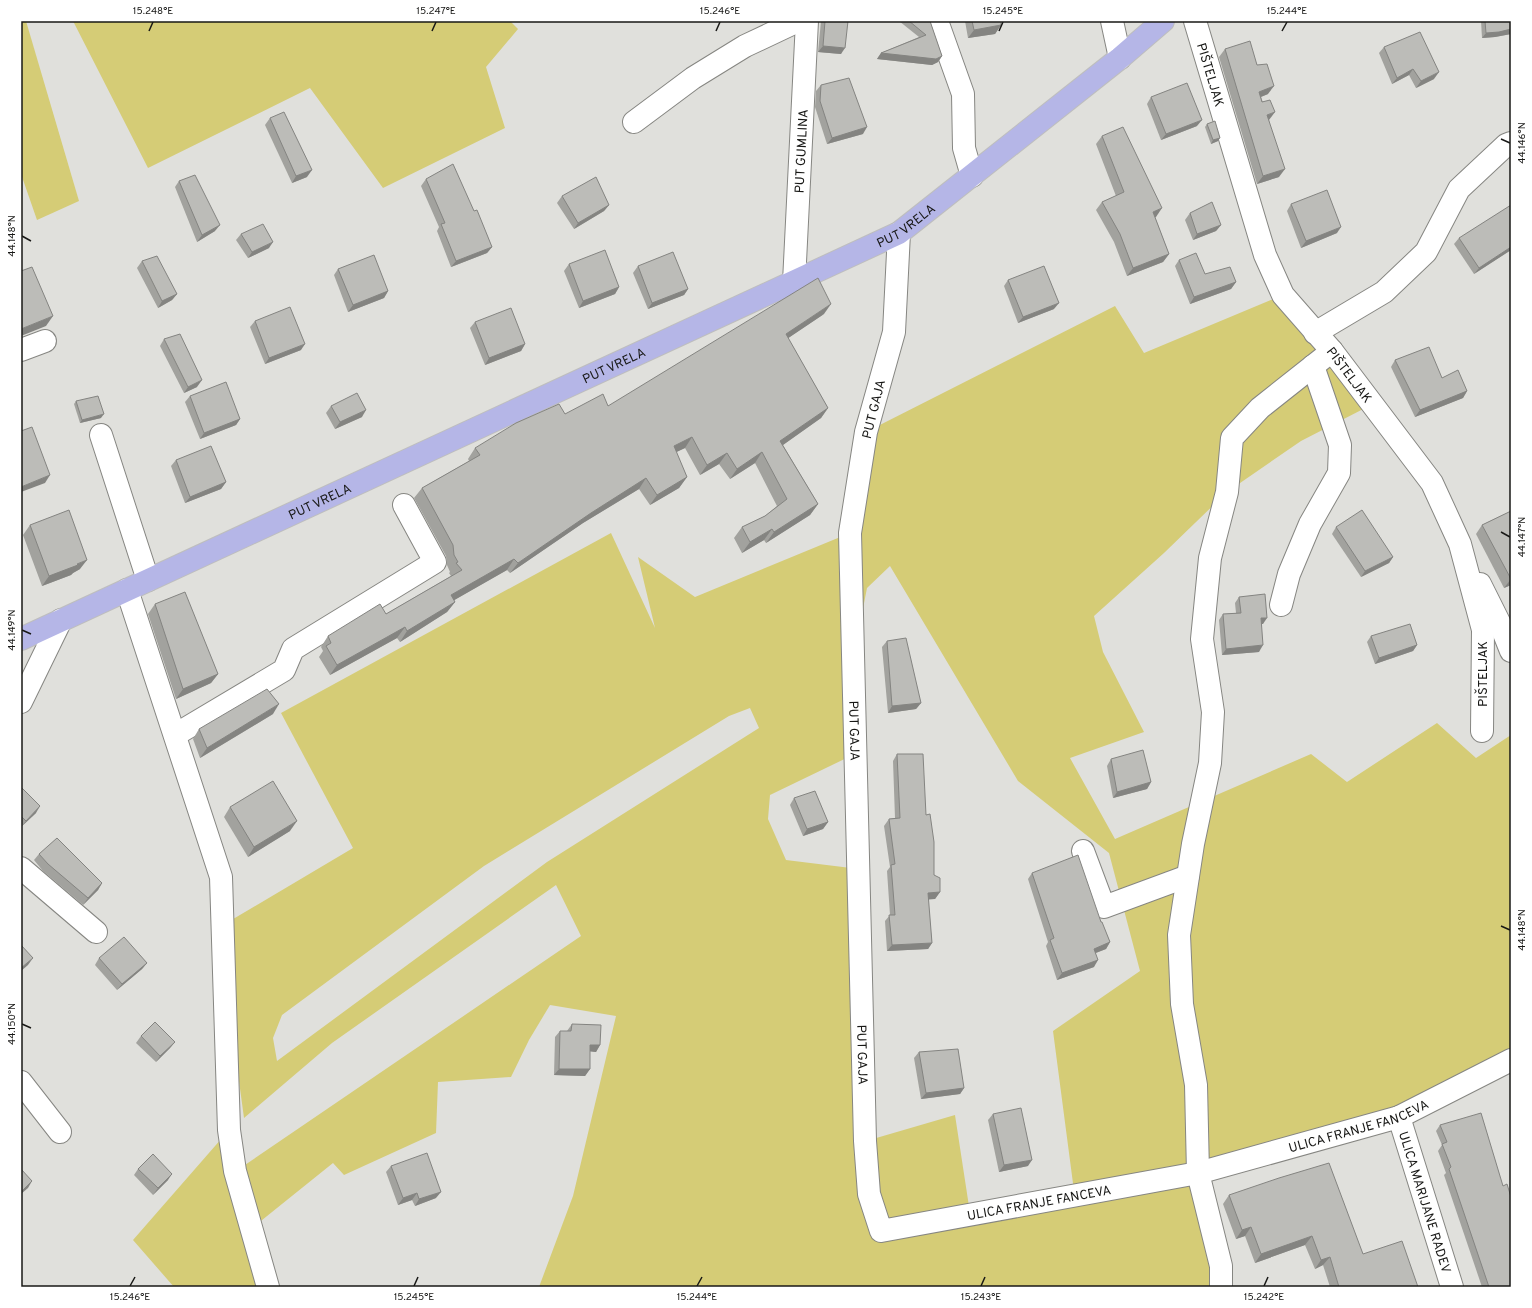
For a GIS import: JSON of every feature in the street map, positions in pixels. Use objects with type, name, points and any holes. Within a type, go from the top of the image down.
[{"type":"main road","name":"PUT VRELA","points":[[21,639],[899,233],[1120,58],[1163,21]]},
{"type":"street","points":[[634,122],[693,78],[746,46],[798,21]]},
{"type":"street","name":"PUT GUMLINA","points":[[794,282],[807,21]]},
{"type":"street","points":[[937,21],[963,94],[964,148],[972,176]]},
{"type":"street","points":[[1112,21],[1120,58]]},
{"type":"street","name":"PIŠTELJAK","points":[[1195,21],[1265,255],[1282,295],[1332,351],[1432,483],[1460,544],[1483,630],[1482,731]]},
{"type":"street","points":[[1315,333],[1384,292],[1426,252],[1459,189],[1506,145],[1511,143]]},
{"type":"street","name":"PUT GAJA","points":[[881,1231],[869,1194],[865,1141],[850,533],[866,432],[894,332],[899,233]]},
{"type":"street","points":[[21,350],[45,341]]},
{"type":"street","points":[[1221,1287],[1221,1266],[1198,1173],[1196,1085],[1182,1004],[1179,935],[1188,876],[1210,764],[1214,712],[1202,639],[1210,558],[1227,492],[1232,438],[1260,408],[1332,351]]},
{"type":"street","points":[[1280,605],[1289,574],[1310,524],[1339,472],[1340,445],[1313,366]]},
{"type":"street","points":[[101,435],[148,580]]},
{"type":"street","points":[[175,735],[284,670],[293,649],[435,562],[404,505]]},
{"type":"street","points":[[1460,544],[1501,626],[1511,651]]},
{"type":"street","points":[[127,590],[158,688],[175,735],[188,782],[221,877],[229,1130],[235,1171],[268,1287]]},
{"type":"street","points":[[21,702],[61,620]]},
{"type":"street","points":[[1083,851],[1104,906],[1188,876]]},
{"type":"street","points":[[21,868],[96,932]]},
{"type":"street","name":"ULICA FRANJE FANCEVA","points":[[881,1231],[1198,1173],[1399,1116],[1511,1060]]},
{"type":"street","points":[[21,1082],[60,1132]]},
{"type":"street","name":"ULICA MARIJANE RADEV","points":[[1399,1116],[1452,1287]]},
{"type":"shaded area","points":[[21,21],[26,21],[79,201],[37,220],[21,174]]},
{"type":"shaded area","points":[[73,21],[510,21],[518,29],[486,67],[505,128],[383,188],[310,88],[148,168]]},
{"type":"shaded area","points":[[1283,295],[1373,404],[1301,441],[1227,492],[1164,553],[1094,616],[1103,652],[1144,732],[1070,758],[1115,839],[1311,754],[1347,782],[1437,723],[1476,758],[1511,735],[1511,1060],[1399,1117],[1198,1173],[1221,1287],[539,1287],[573,1196],[616,1016],[550,1005],[529,1040],[511,1077],[438,1082],[436,1133],[344,1175],[333,1163],[252,1228],[268,1287],[174,1287],[133,1240],[229,1130],[236,1171],[581,936],[556,885],[332,1043],[244,1118],[233,1037],[236,974],[224,963],[223,925],[353,848],[281,713],[611,533],[655,628],[638,557],[695,597],[850,533],[866,432],[1115,306],[1144,353]],"holes":[[[890,566],[1018,781],[1109,853],[1140,971],[1053,1031],[1074,1191],[970,1213],[955,1115],[866,1141],[859,869],[786,860],[768,819],[770,795],[857,753],[853,659],[867,588]],[[750,708],[759,728],[547,862],[277,1061],[273,1038],[282,1015],[484,866],[729,716]]]},
{"type":"building","points":[[825,21],[848,21],[845,48],[823,46]]},
{"type":"building","points":[[909,21],[930,21],[942,56],[936,59],[881,53],[926,35]]},
{"type":"building","points":[[972,21],[1001,21],[1001,25],[974,30]]},
{"type":"building","points":[[1485,21],[1511,21],[1511,29],[1486,33]]},
{"type":"building","points":[[1420,32],[1439,72],[1421,81],[1413,69],[1397,78],[1384,47]]},
{"type":"building","points":[[1250,41],[1257,65],[1267,64],[1274,86],[1259,92],[1262,102],[1270,100],[1275,112],[1267,115],[1285,169],[1263,176],[1225,49]]},
{"type":"building","points":[[849,78],[867,127],[832,138],[820,101],[821,85]]},
{"type":"building","points":[[1187,83],[1202,120],[1166,134],[1151,97]]},
{"type":"building","points":[[284,112],[312,170],[296,176],[270,118]]},
{"type":"building","points":[[1215,121],[1220,138],[1213,140],[1207,124]]},
{"type":"building","points":[[1123,127],[1162,208],[1153,212],[1169,254],[1133,268],[1120,234],[1102,202],[1124,192],[1102,136]]},
{"type":"building","points":[[453,164],[474,211],[477,210],[492,247],[456,261],[441,224],[445,223],[426,179]]},
{"type":"building","points":[[195,175],[220,225],[202,235],[179,181]]},
{"type":"building","points":[[596,177],[609,205],[578,223],[562,196]]},
{"type":"building","points":[[1327,190],[1341,227],[1306,241],[1291,204]]},
{"type":"building","points":[[1212,202],[1221,225],[1197,234],[1190,213]]},
{"type":"building","points":[[1511,205],[1511,247],[1479,268],[1459,238]]},
{"type":"building","points":[[263,224],[273,242],[252,252],[241,234]]},
{"type":"building","points":[[605,250],[619,287],[583,301],[569,264]]},
{"type":"building","points":[[673,252],[688,289],[652,303],[638,266]]},
{"type":"building","points":[[1196,253],[1205,274],[1230,267],[1236,282],[1194,297],[1179,260]]},
{"type":"building","points":[[374,255],[388,291],[353,305],[338,269]]},
{"type":"building","points":[[157,256],[177,294],[162,301],[142,261]]},
{"type":"building","points":[[1044,266],[1059,303],[1023,317],[1008,280]]},
{"type":"building","points":[[32,267],[53,316],[21,329],[21,271]]},
{"type":"building","points":[[818,278],[831,304],[786,334],[828,408],[780,441],[818,504],[774,532],[772,529],[750,542],[742,527],[765,516],[787,499],[762,452],[737,469],[727,453],[707,465],[692,437],[674,446],[687,477],[657,495],[646,478],[591,513],[518,563],[514,559],[451,595],[455,602],[407,631],[405,627],[337,665],[326,646],[331,643],[328,636],[380,604],[386,614],[462,570],[456,563],[458,562],[454,555],[453,545],[422,488],[480,455],[475,448],[516,423],[559,404],[565,414],[603,394],[608,406]]},
{"type":"building","points":[[290,307],[305,344],[269,358],[255,321]]},
{"type":"building","points":[[511,308],[525,344],[489,358],[475,322]]},
{"type":"building","points":[[180,334],[202,380],[188,387],[164,339]]},
{"type":"building","points":[[1429,347],[1442,378],[1458,370],[1467,391],[1420,410],[1395,360]]},
{"type":"building","points":[[226,382],[240,419],[204,433],[190,396]]},
{"type":"building","points":[[357,393],[366,410],[340,422],[331,406]]},
{"type":"building","points":[[98,396],[104,414],[82,420],[76,401]]},
{"type":"building","points":[[32,427],[50,475],[21,487],[21,431]]},
{"type":"building","points":[[211,446],[226,482],[190,497],[176,460]]},
{"type":"building","points":[[69,510],[87,560],[49,576],[30,525]]},
{"type":"building","points":[[1362,510],[1393,557],[1365,571],[1336,527]]},
{"type":"building","points":[[1511,511],[1511,579],[1482,525]]},
{"type":"building","points":[[185,592],[218,674],[183,689],[155,604]]},
{"type":"building","points":[[1265,594],[1267,618],[1261,618],[1263,645],[1226,649],[1223,614],[1241,613],[1239,597]]},
{"type":"building","points":[[1410,624],[1417,645],[1379,658],[1371,636]]},
{"type":"building","points":[[906,638],[921,703],[892,706],[887,641]]},
{"type":"building","points":[[267,689],[279,704],[207,748],[199,729]]},
{"type":"building","points":[[1143,750],[1151,782],[1117,792],[1111,759]]},
{"type":"building","points":[[897,754],[923,754],[926,815],[930,814],[934,842],[934,875],[940,878],[940,892],[928,893],[932,943],[892,945],[889,915],[895,915],[891,865],[895,864],[889,819],[900,818]]},
{"type":"building","points":[[273,781],[297,821],[254,847],[230,807]]},
{"type":"building","points":[[21,787],[40,806],[26,821],[21,816]]},
{"type":"building","points":[[815,791],[828,822],[807,829],[794,798]]},
{"type":"building","points":[[57,838],[102,883],[88,898],[48,864],[39,854]]},
{"type":"building","points":[[1078,855],[1101,922],[1110,942],[1094,949],[1098,960],[1062,973],[1050,940],[1054,938],[1032,873]]},
{"type":"building","points":[[124,937],[147,963],[122,984],[99,958]]},
{"type":"building","points":[[21,945],[33,958],[21,968]]},
{"type":"building","points":[[155,1022],[175,1042],[160,1056],[141,1036]]},
{"type":"building","points":[[572,1024],[601,1025],[600,1045],[590,1045],[590,1069],[559,1069],[560,1031],[571,1031]]},
{"type":"building","points":[[958,1049],[964,1088],[926,1093],[919,1052]]},
{"type":"building","points":[[1021,1108],[1032,1160],[1004,1165],[993,1114]]},
{"type":"building","points":[[1481,1113],[1503,1186],[1507,1184],[1511,1197],[1511,1287],[1489,1287],[1449,1169],[1451,1167],[1442,1144],[1447,1142],[1440,1125]]},
{"type":"building","points":[[427,1153],[441,1192],[419,1199],[417,1193],[403,1198],[391,1166]]},
{"type":"building","points":[[153,1154],[172,1174],[158,1188],[138,1169]]},
{"type":"building","points":[[1329,1163],[1363,1254],[1402,1241],[1418,1287],[1339,1287],[1330,1257],[1321,1260],[1312,1236],[1261,1254],[1251,1227],[1242,1230],[1229,1195]]},
{"type":"building","points":[[21,1169],[32,1181],[21,1192]]}]
